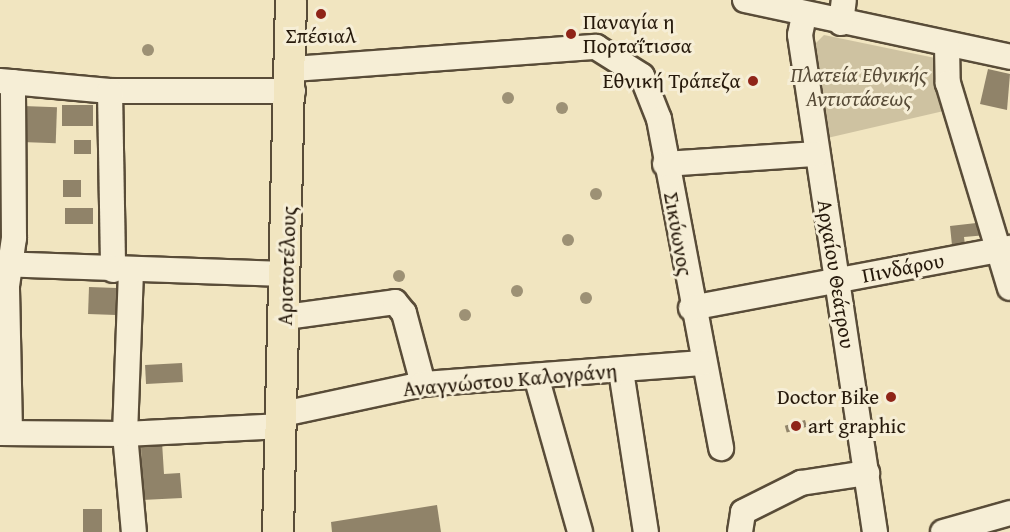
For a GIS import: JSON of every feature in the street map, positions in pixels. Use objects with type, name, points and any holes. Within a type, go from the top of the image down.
[{"type":"main road","name":"Αριστοτέλους","points":[[278,532],[293,80],[291,0]]},
{"type":"street","points":[[761,2],[804,16],[843,12],[947,44],[1010,57]]},
{"type":"street","name":"Αρχαίου Θεάτρου","points":[[804,16],[800,35],[875,532]]},
{"type":"street","points":[[947,44],[948,83],[1004,249],[1010,288]]},
{"type":"street","name":"Σικύωνος","points":[[293,80],[596,47],[642,76],[654,94],[691,308],[721,448]]},
{"type":"street","points":[[5,432],[7,82],[110,91],[293,80]]},
{"type":"street","points":[[110,91],[122,271],[126,434],[134,532]]},
{"type":"street","points":[[665,164],[817,154]]},
{"type":"street","name":"Πινδάρου","points":[[691,308],[1004,249]]},
{"type":"street","points":[[6,264],[122,271],[287,274]]},
{"type":"street","points":[[286,317],[395,302],[404,313],[423,384]]},
{"type":"street","name":"Αναγνώστου Καλογράνη","points":[[5,432],[126,434],[283,420],[423,384],[621,371],[703,363]]},
{"type":"street","points":[[621,371],[646,532]]},
{"type":"street","points":[[536,376],[580,532]]},
{"type":"street","points":[[739,527],[750,507],[801,483],[867,473]]},
{"type":"street","points":[[942,532],[1010,513]]},
{"type":"green space","name":"Πλατεία Εθνικής Αντιστάσεως","points":[[824,35],[940,59],[948,110],[823,139],[808,51]]},
{"type":"building","points":[[988,69],[1010,74],[1007,110],[980,104]]},
{"type":"building","points":[[62,105],[93,105],[93,126],[62,126]]},
{"type":"building","points":[[23,106],[57,107],[56,143],[22,142]]},
{"type":"building","points":[[74,140],[91,140],[91,154],[74,154]]},
{"type":"building","points":[[63,180],[81,180],[81,197],[63,197]]},
{"type":"building","points":[[65,208],[93,208],[93,224],[65,224]]},
{"type":"building","points":[[985,222],[987,235],[964,237],[966,253],[953,255],[950,226]]},
{"type":"building","points":[[89,287],[117,288],[116,315],[88,314]]},
{"type":"building","points":[[182,363],[183,382],[146,384],[145,365]]},
{"type":"building","name":"art graphic","points":[[805,420],[807,427],[787,433],[785,426]]},
{"type":"building","points":[[162,442],[164,474],[180,473],[182,498],[142,500],[141,443]]},
{"type":"building","points":[[437,505],[441,532],[332,532],[331,522]]},
{"type":"building","points":[[83,509],[102,509],[102,532],[83,532]]},
{"type":"place","name":"Σπέσιαλ","points":[[321,14]]},
{"type":"place","name":"Παναγία η Πορταΐτισσα","points":[[571,34]]},
{"type":"place","name":"Εθνική Τράπεζα","points":[[753,81]]},
{"type":"place","name":"Doctor Bike","points":[[891,397]]},
{"type":"place","name":"art graphic","points":[[796,426]]}]
